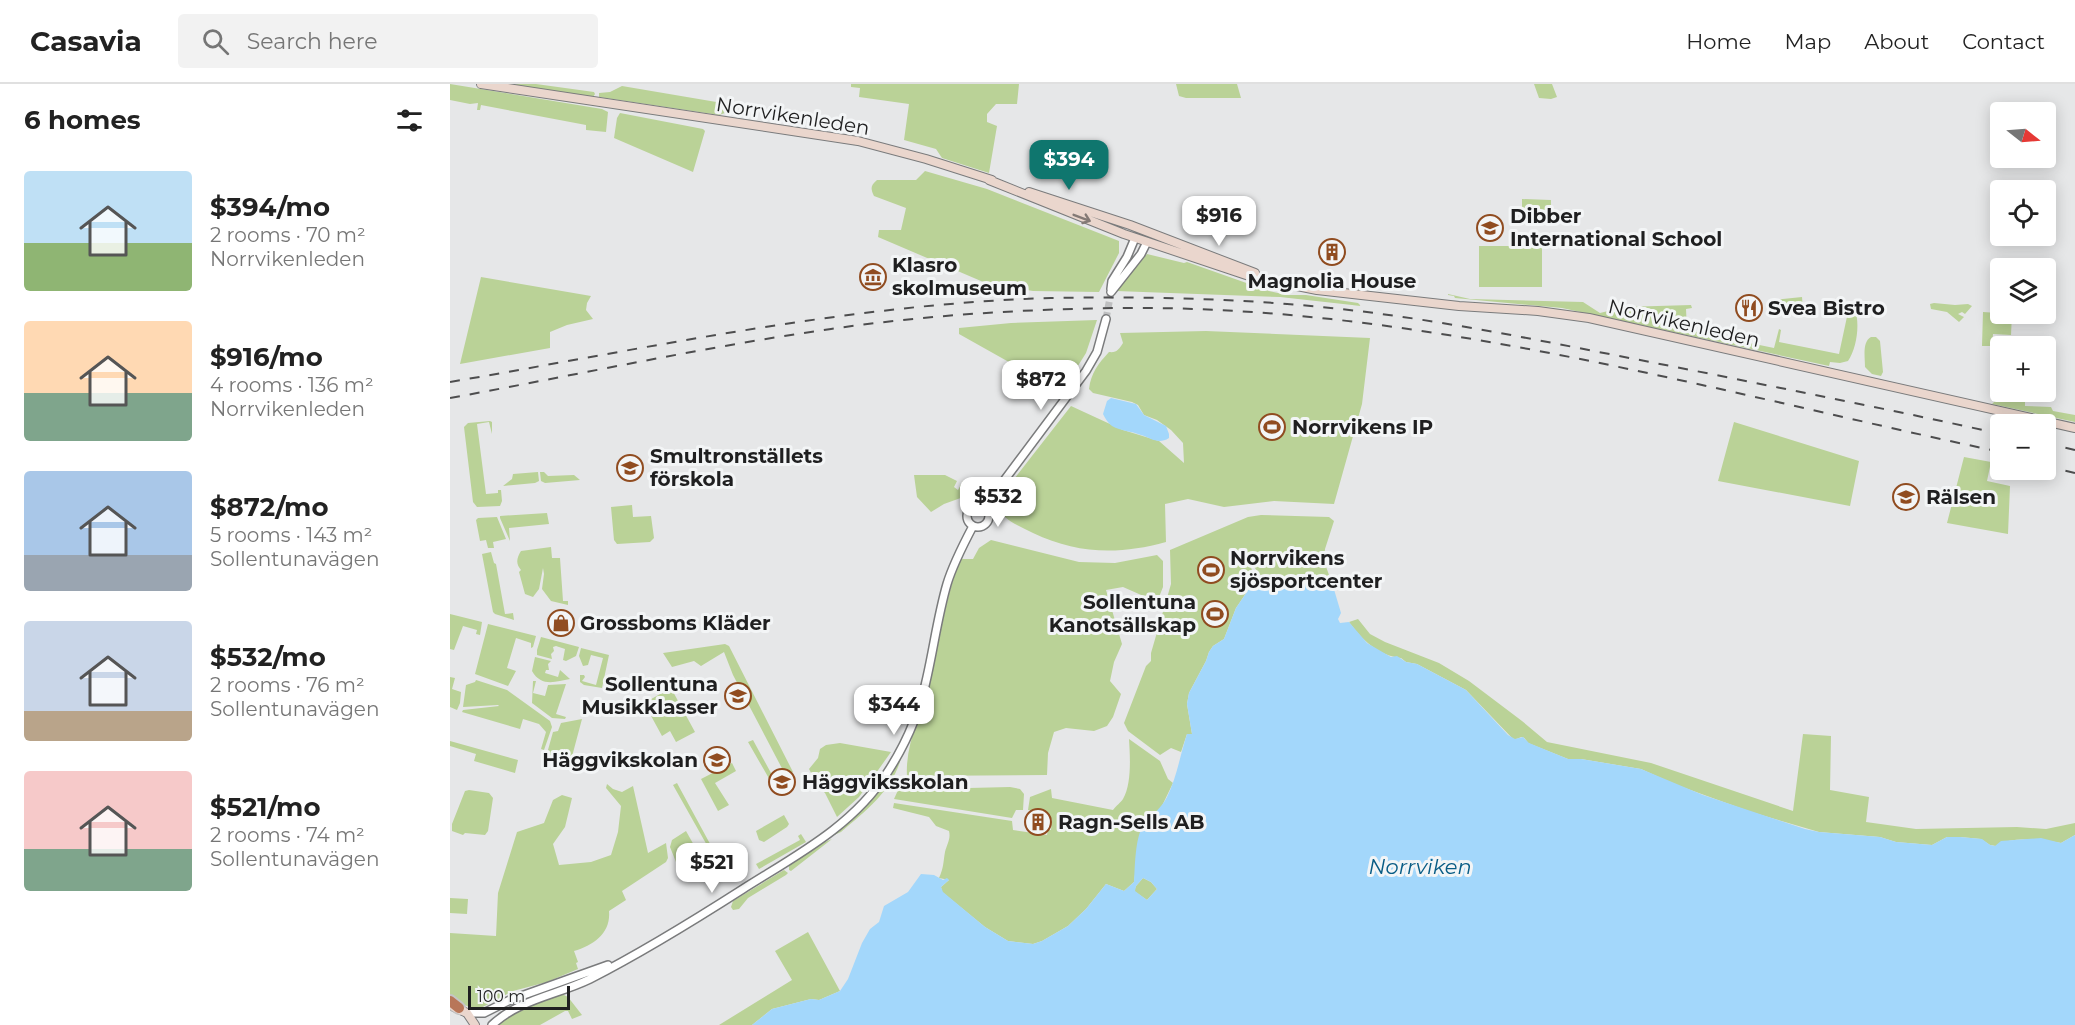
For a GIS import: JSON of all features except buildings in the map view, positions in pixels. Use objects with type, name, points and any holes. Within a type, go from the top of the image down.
[{"type":"main road","name":"Norrvikenleden","points":[[481,84],[858,141],[926,159],[1060,201],[1280,282]]},
{"type":"main road","name":"Norrvikenleden","points":[[989,180],[1135,238],[1252,277],[1317,290],[1576,316],[2075,428]]},
{"type":"main road","points":[[1135,238],[1140,229]]},
{"type":"main road","points":[[1147,242],[1151,233]]},
{"type":"main road","points":[[457,1007],[475,1025]]},
{"type":"street","points":[[1135,238],[1127,257],[1112,281],[1111,292],[1147,242]]},
{"type":"street","points":[[985,507],[1086,371],[1096,352],[1106,319]]},
{"type":"street","points":[[975,505],[985,507],[989,516],[987,523],[980,527],[973,526],[968,521],[968,511],[975,505]]},
{"type":"street","points":[[492,1025],[515,1008],[588,980],[705,914],[823,839],[866,800],[886,774],[906,740],[927,679],[947,583],[960,550],[973,526]]},
{"type":"street","points":[[457,1007],[484,1013],[510,1000],[636,954]]},
{"type":"green space","points":[[450,84],[602,109],[608,112],[606,132],[586,130],[586,125],[481,105],[480,110],[477,110],[478,103],[470,104],[450,100]]},
{"type":"green space","points":[[511,84],[536,84],[594,92],[595,94],[593,97]]},
{"type":"green space","points":[[851,84],[1019,84],[1017,104],[996,104],[987,114],[987,122],[997,126],[989,173],[942,158],[936,149],[904,140],[909,104],[859,97],[860,88],[851,87]]},
{"type":"green space","points":[[1176,84],[1237,84],[1241,98],[1186,98],[1179,96]]},
{"type":"green space","points":[[1534,84],[1552,84],[1557,97],[1539,98]]},
{"type":"green space","points":[[622,86],[734,105],[731,111],[719,115],[599,97],[599,93],[610,92]]},
{"type":"green space","points":[[620,113],[703,129],[705,131],[693,172],[614,138]]},
{"type":"green space","points":[[925,171],[987,189],[1119,241],[1119,253],[1099,292],[1033,291],[988,284],[878,237],[879,230],[901,230],[906,208],[874,196],[873,183],[877,180],[916,180]]},
{"type":"green space","points":[[1522,199],[1551,200],[1551,219],[1522,218]]},
{"type":"green space","points":[[1479,246],[1542,246],[1542,287],[1479,287]]},
{"type":"green space","points":[[1147,254],[1187,262],[1269,291],[1358,303],[1361,306],[1280,297],[1116,291]]},
{"type":"green space","points":[[481,277],[591,296],[586,310],[593,319],[550,332],[550,348],[460,364]]},
{"type":"green space","points":[[1448,294],[1470,299],[1583,302],[1600,313],[1624,307],[1691,305],[1692,308],[1686,309],[1687,330],[1774,348],[1779,329],[1781,330],[1779,342],[1839,354],[1847,309],[1855,310],[1857,336],[1848,361],[1830,362],[1829,366],[1562,308],[1455,298]]},
{"type":"green space","points":[[1802,297],[1803,310],[1799,308],[1800,305],[1791,303],[1790,306],[1785,304],[1783,311],[1772,309],[1772,300]]},
{"type":"green space","points":[[1930,304],[1972,306],[1965,314],[1962,312],[1958,314],[1964,317],[1959,322],[1947,312],[1931,309]]},
{"type":"green space","points":[[1983,312],[1990,312],[1990,324],[2012,324],[2011,335],[1993,334],[1990,336],[1990,346],[1982,346]]},
{"type":"green space","points":[[1097,320],[1086,353],[1061,393],[1038,382],[1037,372],[1016,366],[959,334],[959,328],[1011,323]]},
{"type":"green space","points":[[1206,331],[1370,338],[1362,404],[1334,504],[1274,501],[1224,507],[1188,499],[1165,504],[1166,542],[1115,550],[1082,549],[1049,540],[1005,517],[1005,502],[1000,497],[1071,406],[1123,430],[1159,441],[1184,463],[1183,443],[1171,430],[1157,420],[1144,415],[1138,405],[1132,402],[1093,393],[1089,389],[1091,378],[1098,365],[1109,352],[1116,351],[1123,343],[1120,333]]},
{"type":"green space","points":[[1871,337],[1876,337],[1880,341],[1883,372],[1881,376],[1872,374],[1865,367],[1865,346]]},
{"type":"green space","points":[[1994,402],[2025,402],[2025,406],[2051,407],[2053,411],[2075,415],[2075,422],[2056,418],[2056,414],[2038,414],[1992,404]]},
{"type":"green space","points":[[490,421],[492,422],[492,434],[489,422],[477,424],[486,494],[498,493],[498,490],[501,490],[502,501],[500,506],[477,507],[473,502],[464,427],[468,423]]},
{"type":"green space","points":[[1734,422],[1859,461],[1850,506],[1718,481]]},
{"type":"green space","points":[[1964,457],[1990,462],[1987,481],[2010,486],[2008,534],[1947,523]]},
{"type":"green space","points":[[538,472],[539,481],[535,483],[503,486],[512,479],[513,474]]},
{"type":"green space","points":[[540,472],[548,476],[574,475],[580,480],[545,483],[541,481]]},
{"type":"green space","points":[[914,475],[945,475],[957,481],[954,487],[958,490],[963,481],[980,491],[944,504],[931,512],[917,497]]},
{"type":"green space","points":[[632,505],[633,517],[651,516],[654,538],[650,542],[617,544],[614,540],[611,507]]},
{"type":"green space","points":[[547,513],[549,524],[509,528],[510,541],[500,518],[500,516]]},
{"type":"green space","points":[[1261,515],[1329,517],[1334,521],[1325,549],[1324,561],[1333,586],[1318,577],[1305,580],[1264,579],[1249,561],[1255,580],[1236,608],[1224,639],[1213,646],[1209,652],[1189,693],[1187,704],[1192,734],[1187,734],[1181,752],[1171,748],[1160,755],[1128,731],[1124,723],[1146,666],[1151,661],[1151,653],[1171,584],[1170,550],[1248,517]]},
{"type":"green space","points":[[497,517],[506,539],[493,542],[494,548],[488,548],[486,540],[480,541],[476,520]]},
{"type":"green space","points":[[991,540],[1079,562],[1115,563],[1157,555],[1163,561],[1163,587],[1157,602],[1123,587],[1106,590],[1122,644],[1114,662],[1110,681],[1121,694],[1113,717],[1107,726],[1094,731],[1066,728],[1054,732],[1048,753],[1047,775],[907,776],[911,740],[930,681],[947,604],[960,559],[973,559],[979,548]]},
{"type":"green space","points":[[551,547],[552,558],[560,558],[563,601],[568,601],[568,605],[551,601],[542,589],[543,568],[539,589],[533,597],[525,594],[519,572],[521,570],[517,563],[519,554],[521,551]]},
{"type":"green space","points":[[491,552],[496,564],[505,614],[513,613],[514,620],[493,612],[482,554]]},
{"type":"green space","points":[[450,614],[482,622],[480,635],[476,634],[477,630],[463,626],[454,650],[450,649]]},
{"type":"green space","points":[[1358,619],[1370,634],[1439,663],[1469,681],[1547,742],[1651,763],[1793,811],[1803,734],[1831,736],[1830,790],[1869,797],[1866,822],[1916,829],[2017,827],[2046,829],[2075,823],[2075,835],[2061,843],[2018,840],[1996,846],[1981,839],[1960,837],[1947,837],[1932,845],[1896,842],[1880,837],[1819,832],[1751,812],[1674,784],[1641,769],[1568,759],[1528,743],[1523,737],[1513,739],[1466,690],[1417,664],[1406,662],[1378,650],[1365,641],[1349,622]]},
{"type":"green space","points":[[488,624],[536,636],[531,648],[531,643],[516,638],[507,668],[516,671],[508,686],[475,674]]},
{"type":"green space","points":[[541,637],[579,647],[576,656],[566,661],[563,660],[565,649],[556,646],[553,647],[552,659],[537,655]]},
{"type":"green space","points":[[725,644],[729,646],[793,772],[786,776],[733,675],[724,652],[701,666],[694,661],[672,667],[663,653]]},
{"type":"green space","points":[[581,648],[609,655],[602,688],[584,685],[580,682],[580,675],[584,675],[582,681],[596,685],[603,658],[591,655],[588,665],[583,666],[579,656]]},
{"type":"green space","points":[[535,657],[551,661],[548,664],[549,670],[545,673],[558,677],[560,670],[570,679],[549,682],[540,679],[532,671]]},
{"type":"green space","points":[[450,677],[455,678],[452,689],[461,692],[457,710],[450,707]]},
{"type":"green space","points":[[476,680],[507,690],[550,721],[552,727],[544,750],[541,749],[546,732],[539,724],[523,719],[520,729],[462,712],[463,710],[499,706],[463,707],[466,685]]},
{"type":"green space","points":[[533,681],[536,681],[533,693],[545,696],[548,685],[566,684],[556,714],[566,717],[565,719],[552,718],[532,703]]},
{"type":"green space","points":[[671,688],[695,732],[676,742],[670,731],[662,736],[644,703]]},
{"type":"green space","points":[[582,719],[570,764],[546,757],[553,732],[558,731],[561,723]]},
{"type":"green space","points":[[1129,739],[1160,761],[1168,779],[1173,783],[1161,808],[1141,829],[1134,882],[1124,891],[1106,884],[1086,909],[1068,926],[1033,944],[1008,941],[985,927],[942,892],[941,887],[949,880],[939,878],[943,868],[949,831],[936,826],[929,817],[893,808],[894,803],[1012,821],[1013,830],[1047,835],[1048,830],[1051,830],[1052,819],[1049,818],[1049,813],[1028,810],[1030,797],[1051,789],[1052,798],[1113,810],[1123,799],[1128,786]]},
{"type":"green space","points":[[753,740],[783,795],[781,796],[771,782],[748,742]]},
{"type":"green space","points":[[450,741],[518,760],[515,773],[474,761],[476,754],[450,746]]},
{"type":"green space","points":[[840,743],[891,752],[859,797],[837,817],[809,769],[818,758],[820,749],[826,745]]},
{"type":"green space","points":[[902,755],[886,789],[861,815],[834,835],[871,799]]},
{"type":"green space","points":[[732,763],[736,771],[715,783],[729,805],[718,811],[701,779]]},
{"type":"green space","points":[[677,783],[715,853],[734,843],[741,854],[723,864],[717,863],[673,785]]},
{"type":"green space","points":[[607,784],[622,792],[633,786],[648,853],[666,843],[668,858],[666,862],[622,891],[626,900],[609,911],[607,926],[600,937],[574,951],[578,969],[547,982],[513,991],[479,1009],[450,998],[450,933],[496,936],[498,893],[517,832],[544,823],[553,800],[562,795],[572,798],[565,827],[553,844],[559,865],[591,862],[611,855],[618,832],[621,806],[606,788]]},
{"type":"green space","points":[[905,785],[1020,789],[1024,794],[1023,810],[1016,810],[1012,818],[894,799],[899,788]]},
{"type":"green space","points":[[465,791],[489,793],[493,798],[488,831],[485,835],[465,833],[463,835],[452,831],[452,824]]},
{"type":"green space","points":[[784,815],[789,824],[787,827],[764,842],[759,840],[756,831]]},
{"type":"green space","points":[[686,831],[695,847],[680,855],[685,863],[678,867],[670,847],[672,840]]},
{"type":"green space","points":[[801,834],[806,842],[759,869],[756,864],[800,840],[798,836]]},
{"type":"green space","points":[[832,839],[791,871],[789,870],[789,865]]},
{"type":"green space","points":[[784,870],[788,873],[786,875],[748,898],[739,909],[733,910],[731,907],[733,901]]},
{"type":"green space","points":[[1143,878],[1157,889],[1147,900],[1134,891]]},
{"type":"green space","points":[[450,898],[468,899],[467,914],[450,913]]},
{"type":"green space","points":[[808,932],[840,991],[819,1000],[811,999],[772,1009],[752,1025],[719,1025],[792,980],[775,951]]},
{"type":"green space","points":[[562,994],[568,997],[582,1015],[572,1019],[568,1011],[565,1011],[540,1025],[498,1025],[528,1005]]},
{"type":"water","points":[[1111,398],[1136,404],[1144,415],[1166,426],[1169,438],[1161,441],[1155,440],[1112,426],[1103,414],[1107,401]]},
{"type":"water","name":"Norrviken","points":[[1318,577],[1333,586],[1341,613],[1338,619],[1340,623],[1349,622],[1367,643],[1391,657],[1397,656],[1406,662],[1417,664],[1466,690],[1508,735],[1515,739],[1523,737],[1529,743],[1568,759],[1641,769],[1703,795],[1819,832],[1880,837],[1896,842],[1932,845],[1947,837],[1960,837],[1982,839],[1995,846],[2001,841],[2041,838],[2061,843],[2075,835],[2075,1025],[752,1025],[772,1009],[811,999],[819,1000],[840,991],[848,979],[862,943],[870,929],[879,922],[884,906],[908,892],[921,874],[934,875],[943,880],[947,878],[949,880],[941,887],[943,892],[985,927],[1008,941],[1033,944],[1068,926],[1086,909],[1106,884],[1124,891],[1134,882],[1140,831],[1167,797],[1187,734],[1192,734],[1187,704],[1189,693],[1209,652],[1213,646],[1224,639],[1236,608],[1255,580],[1273,578],[1306,581]],"holes":[[[1143,878],[1157,889],[1147,900],[1135,891],[1136,886]]]},
{"type":"tunnel","points":[[1106,319],[1111,292]]},
{"type":"railway","points":[[450,382],[674,342],[825,318],[900,309],[1051,298],[1213,300],[1334,308],[1450,324],[1676,367],[1990,432]]},
{"type":"railway","points":[[450,398],[735,344],[903,320],[1013,311],[1122,308],[1234,311],[1345,321],[1455,336],[1565,356],[1990,450]]},
{"type":"railway","points":[[2056,445],[2075,450]]},
{"type":"railway","points":[[2056,468],[2075,473]]},
{"type":"place","name":"Dibber International School","points":[[1490,228]]},
{"type":"place","name":"Magnolia House","points":[[1332,252]]},
{"type":"place","name":"Klasro skolmuseum","points":[[873,277]]},
{"type":"place","name":"Svea Bistro","points":[[1749,308]]},
{"type":"place","name":"Norrvikens IP","points":[[1272,427]]},
{"type":"place","name":"Smultronställets förskola","points":[[630,468]]},
{"type":"place","name":"Rälsen","points":[[1906,497]]},
{"type":"place","name":"Norrvikens sjösportcenter","points":[[1211,570]]},
{"type":"place","name":"Sollentuna Kanotsällskap","points":[[1215,614]]},
{"type":"place","name":"Grossboms Kläder","points":[[561,623]]},
{"type":"place","name":"Sollentuna Musikklasser","points":[[738,696]]},
{"type":"place","name":"Häggvikskolan","points":[[717,760]]},
{"type":"place","name":"Häggviksskolan","points":[[782,782]]},
{"type":"place","name":"Ragn-Sells AB","points":[[1038,822]]}]
